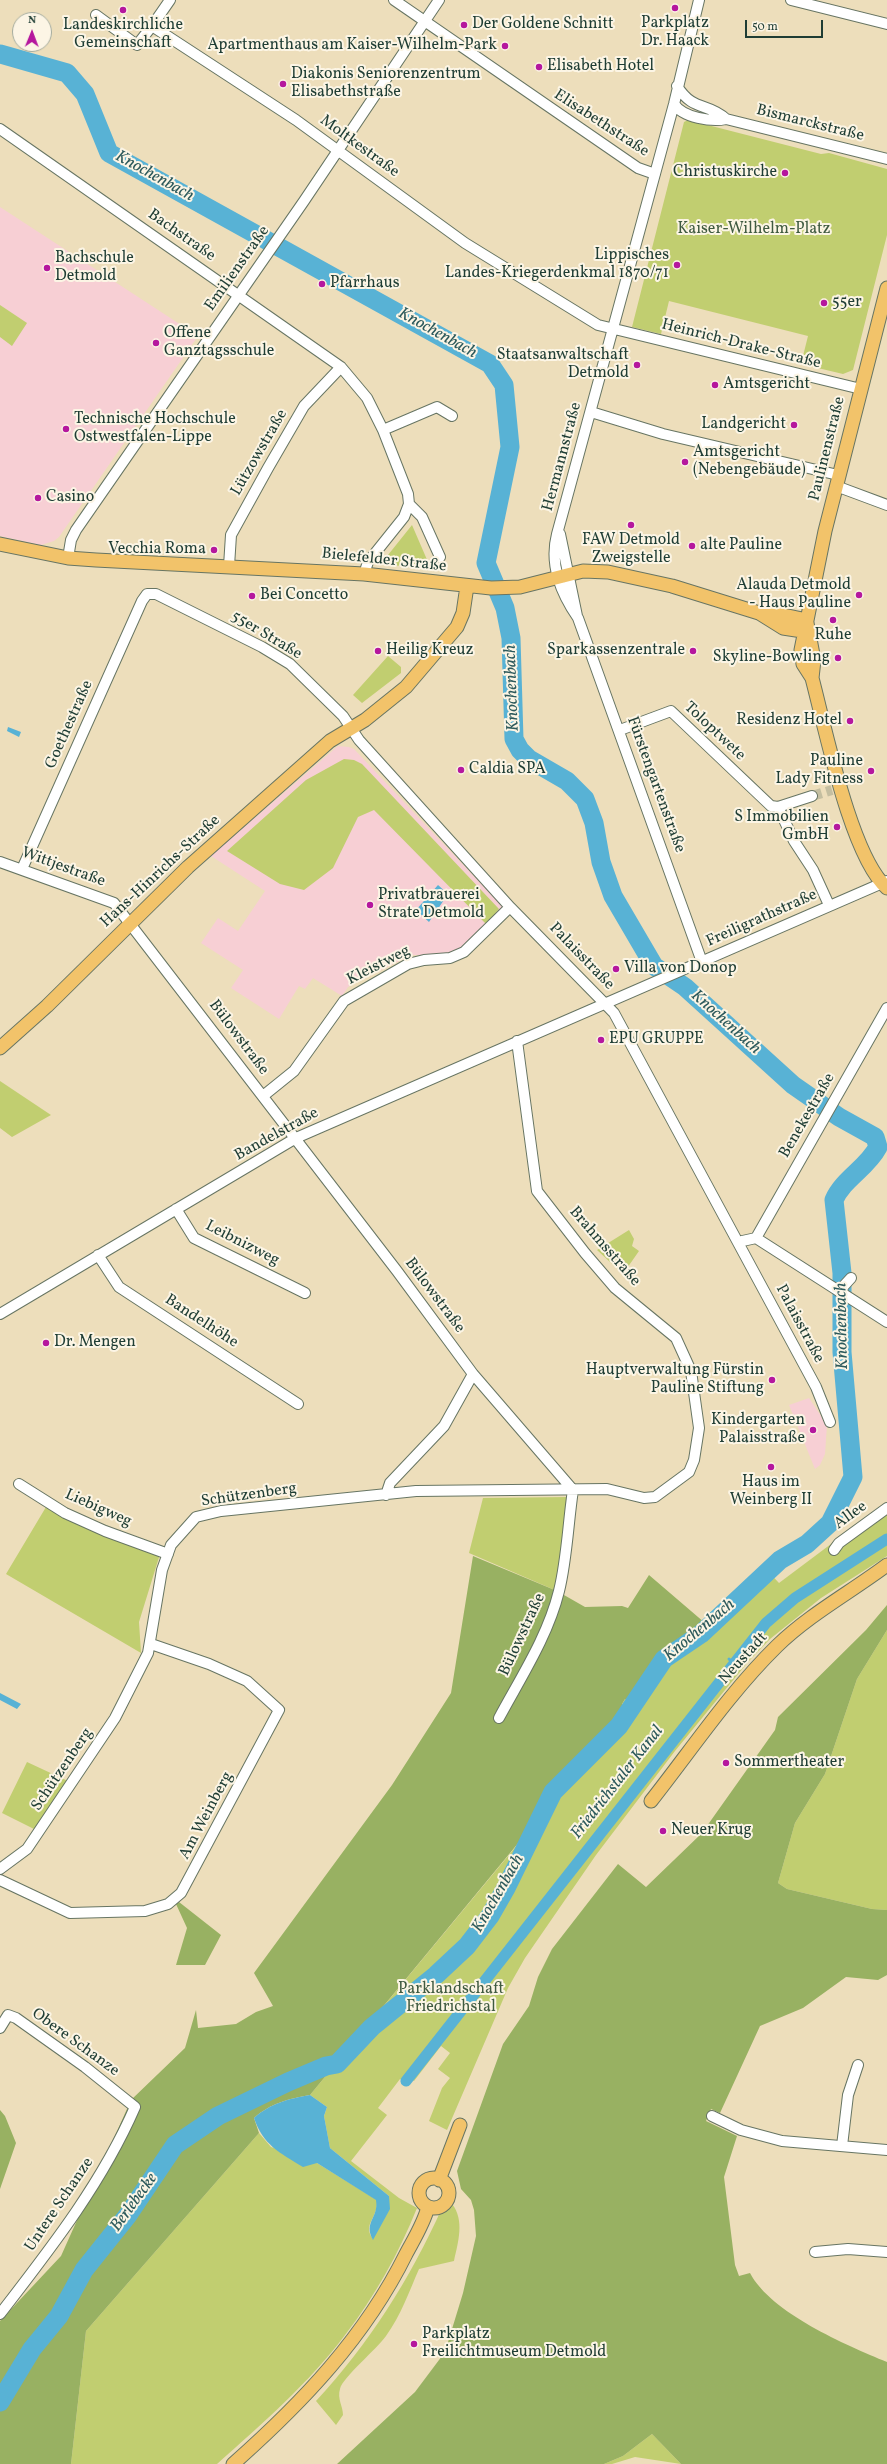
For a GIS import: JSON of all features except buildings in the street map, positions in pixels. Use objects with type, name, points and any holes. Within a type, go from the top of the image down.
[{"type":"main road","name":"Paulinenstraße","points":[[885,884],[868,865],[837,788],[812,678],[804,664],[801,650],[807,628],[837,481],[861,389],[883,322],[887,288]]},
{"type":"main road","name":"Bielefelder Straße","points":[[0,544],[68,558],[364,574],[491,588],[507,588],[535,584],[563,576],[596,571],[636,577],[672,586],[759,613],[779,626],[807,628]]},
{"type":"main road","name":"Hans-Hinrichs-Straße","points":[[0,1048],[47,1006],[130,922],[188,867],[212,848],[305,762],[330,742],[353,729],[406,687],[446,642],[461,620],[468,586]]},
{"type":"main road","name":"Neustadt","points":[[651,1800],[737,1690],[777,1646],[802,1624],[887,1565]]},
{"type":"main road","points":[[439,2180],[460,2125]]},
{"type":"main road","points":[[428,2207],[442,2206],[447,2199],[448,2190],[439,2180]]},
{"type":"main road","points":[[428,2207],[419,2197],[420,2188],[426,2181],[439,2180]]},
{"type":"main road","points":[[233,2464],[320,2381],[347,2348],[372,2314],[400,2266],[428,2207]]},
{"type":"street","points":[[96,15],[137,45],[170,0]]},
{"type":"street","name":"Elisabethstraße","points":[[394,0],[638,168],[655,174]]},
{"type":"street","name":"Emilienstraße","points":[[68,558],[71,540],[76,530],[238,294],[279,238],[439,0]]},
{"type":"street","name":"Hermannstraße","points":[[563,576],[554,556],[560,528],[674,104],[677,86],[699,0]]},
{"type":"street","points":[[791,0],[887,24]]},
{"type":"street","name":"Moltkestraße","points":[[152,26],[338,150],[465,243],[598,325],[613,329]]},
{"type":"street","name":"Bismarckstraße","points":[[677,86],[689,101],[718,112],[726,119]]},
{"type":"street","name":"Bismarckstraße","points":[[674,104],[691,115],[716,121],[726,119],[887,158]]},
{"type":"street","name":"Bachstraße","points":[[0,129],[341,367],[367,398],[383,430],[408,494],[409,504]]},
{"type":"street","name":"Heinrich-Drake-Straße","points":[[613,329],[861,389]]},
{"type":"street","name":"Lützowstraße","points":[[229,566],[231,535],[268,468],[304,406],[341,367]]},
{"type":"street","points":[[383,430],[437,407],[452,416]]},
{"type":"street","points":[[590,412],[663,434],[837,481],[887,505]]},
{"type":"street","points":[[364,574],[368,562],[404,517],[409,504],[422,517],[440,557]]},
{"type":"street","name":"Fürstengartenstraße","points":[[563,576],[567,602],[578,618],[620,730],[702,962]]},
{"type":"street","name":"55er Straße","points":[[148,594],[156,594],[203,616],[290,664],[336,708],[353,729]]},
{"type":"street","name":"Goethestraße","points":[[22,869],[142,601],[148,594]]},
{"type":"street","name":"Toloptwete","points":[[620,730],[671,711],[766,802],[778,807]]},
{"type":"street","name":"Palaisstraße","points":[[353,729],[359,740],[434,825],[510,907],[614,1013],[816,1387],[830,1422]]},
{"type":"street","points":[[812,796],[778,807],[794,841],[813,870],[829,906]]},
{"type":"street","name":"Wittjestraße","points":[[0,862],[114,903],[130,922]]},
{"type":"street","name":"Freiligrathstraße","points":[[606,1004],[829,906],[885,884]]},
{"type":"street","name":"Kleistweg","points":[[263,1096],[294,1071],[344,1001],[408,964],[424,960],[450,958],[464,952],[510,907]]},
{"type":"street","name":"Bülowstraße","points":[[130,922],[397,1270],[473,1374],[572,1490],[560,1589],[554,1608],[545,1631],[499,1718]]},
{"type":"street","name":"Bandelstraße","points":[[0,1314],[296,1138],[517,1041],[606,1004]]},
{"type":"street","name":"Benekestraße","points":[[756,1238],[887,1008]]},
{"type":"street","name":"Brahmsstraße","points":[[517,1041],[537,1192],[585,1253],[615,1288],[676,1338],[691,1371],[699,1428],[694,1460],[689,1472],[655,1497],[644,1498],[607,1489],[572,1490]]},
{"type":"street","name":"Leibnizweg","points":[[176,1209],[194,1238],[305,1293]]},
{"type":"street","points":[[738,1242],[756,1238]]},
{"type":"street","name":"Palaisstraße","points":[[756,1238],[887,1322]]},
{"type":"street","name":"Bandelhöhe","points":[[98,1255],[119,1287],[298,1404]]},
{"type":"street","points":[[838,1290],[851,1278]]},
{"type":"street","points":[[386,1495],[390,1483],[444,1426],[473,1374]]},
{"type":"street","name":"Liebigweg","points":[[19,1484],[65,1513],[105,1531],[168,1554]]},
{"type":"street","name":"Schützenberg","points":[[0,1869],[27,1849],[50,1818],[115,1718],[151,1644],[162,1570],[171,1545],[196,1517],[209,1513],[416,1491],[572,1490]]},
{"type":"street","name":"Allee","points":[[834,1550],[839,1543],[887,1508]]},
{"type":"street","name":"Am Weinberg","points":[[0,1880],[70,1913],[145,1911],[168,1904],[181,1893],[279,1710],[247,1681],[209,1664],[151,1644]]},
{"type":"street","name":"Obere Schanze","points":[[0,2028],[8,2015],[16,2018],[86,2067],[135,2107]]},
{"type":"street","points":[[842,2146],[847,2101],[853,2076],[858,2066]]},
{"type":"street","name":"Untere Schanze","points":[[0,2314],[57,2241],[93,2188],[121,2139],[135,2107]]},
{"type":"street","points":[[712,2116],[741,2130],[782,2141],[887,2150]]},
{"type":"street","points":[[815,2252],[848,2249],[887,2252]]},
{"type":"shaded area","points":[[0,207],[198,336],[59,537],[54,541],[41,545],[0,536]]},
{"type":"shaded area","name":"Privatbrauerei Strate Detmold","points":[[338,746],[354,749],[503,907],[458,951],[447,955],[411,955],[348,987],[342,996],[313,978],[305,989],[299,986],[279,1019],[231,988],[243,970],[201,943],[218,918],[238,931],[265,891],[211,856]]},
{"type":"shaded area","name":"Kindergarten Palaisstraße","points":[[809,1398],[827,1425],[825,1454],[820,1465],[815,1469],[789,1405]]},
{"type":"green space","name":"Kaiser-Wilhelm-Platz","points":[[688,120],[821,154],[829,153],[887,169],[887,235],[853,370],[843,374],[801,364],[808,336],[669,301],[661,334],[632,327],[684,122]]},
{"type":"green space","points":[[0,305],[27,323],[12,346],[0,337]]},
{"type":"green space","points":[[412,525],[428,562],[433,560],[438,567],[380,565]]},
{"type":"green space","points":[[388,656],[401,667],[401,673],[362,703],[353,695]]},
{"type":"green space","points":[[344,759],[354,760],[362,764],[499,909],[486,924],[374,810],[358,817],[333,868],[304,890],[280,884],[227,851],[306,780]]},
{"type":"green space","points":[[0,1081],[51,1115],[12,1137],[0,1128]]},
{"type":"green space","points":[[629,1230],[634,1239],[632,1246],[639,1251],[623,1274],[597,1250]]},
{"type":"green space","points":[[569,1497],[557,1591],[469,1553],[483,1498]]},
{"type":"green space","name":"Parklandschaft Friedrichstal","points":[[887,1506],[887,1556],[821,1598],[770,1639],[748,1662],[675,1751],[596,1855],[525,1958],[508,1988],[447,2130],[429,2121],[442,2088],[450,2078],[438,2069],[450,2053],[441,2046],[414,2081],[411,2079],[407,2084],[400,2079],[378,2108],[387,2115],[351,2161],[399,2198],[417,2208],[386,2274],[356,2320],[331,2353],[301,2386],[217,2464],[71,2464],[86,2331],[259,2133],[271,2147],[317,2163],[377,2200],[377,2207],[369,2229],[373,2239],[389,2196],[330,2148],[324,2116],[327,2107],[310,2095],[629,1710],[622,1704],[625,1699],[634,1704],[713,1612],[764,1567],[779,1583],[835,1541]]},
{"type":"green space","points":[[46,1507],[70,1521],[160,1554],[139,1622],[141,1653],[6,1574]]},
{"type":"green space","points":[[473,1556],[557,1591],[585,1607],[622,1606],[628,1608],[649,1575],[705,1623],[634,1704],[625,1699],[622,1704],[629,1709],[310,2095],[280,2102],[254,2118],[259,2133],[86,2331],[71,2464],[0,2464],[0,2321],[61,2256],[131,2100],[185,2048],[196,2010],[198,2028],[236,2024],[256,2012],[273,2006],[254,1973],[392,1785],[451,1693]]},
{"type":"green space","points":[[887,1605],[887,1630],[857,1679],[825,1774],[795,1823],[778,1883],[787,1889],[872,1909],[887,1910],[887,1975],[878,1980],[846,1977],[803,2008],[760,2026],[720,2113],[711,2109],[706,2121],[737,2136],[724,2177],[735,2265],[739,2276],[750,2273],[760,2288],[774,2301],[792,2314],[831,2337],[887,2362],[887,2464],[681,2464],[652,2434],[623,2456],[604,2464],[337,2464],[415,2392],[445,2352],[463,2293],[476,2236],[474,2210],[471,2200],[461,2189],[457,2171],[503,2044],[529,2006],[538,1977],[552,1949],[618,1864],[646,1887],[702,1833],[775,1730],[778,1717],[866,1630]]},
{"type":"green space","points":[[887,1630],[887,1910],[872,1909],[787,1889],[778,1883],[795,1823],[825,1774],[857,1679]]},
{"type":"green space","points":[[27,1762],[70,1782],[36,1830],[2,1813]]},
{"type":"green space","points":[[179,1902],[221,1935],[205,1965],[176,1965],[187,1928],[176,1904]]},
{"type":"green space","points":[[0,2110],[5,2116],[16,2143],[0,2189]]},
{"type":"green space","points":[[452,2204],[456,2210],[459,2224],[459,2239],[454,2261],[419,2269],[400,2312],[386,2336],[342,2384],[339,2396],[343,2415],[336,2425],[316,2401],[354,2357],[371,2334],[402,2285],[430,2234],[442,2208]]},
{"type":"green space","points":[[652,2434],[681,2464],[635,2457],[612,2464],[604,2464],[623,2456]]},
{"type":"water","points":[[8,727],[21,732],[19,737],[7,731]]},
{"type":"water","points":[[438,885],[448,894],[429,922],[416,910]]},
{"type":"water","points":[[0,1693],[21,1704],[17,1709],[0,1700]]},
{"type":"water","points":[[310,2095],[327,2107],[324,2116],[330,2148],[389,2196],[390,2209],[373,2240],[370,2234],[370,2224],[375,2211],[376,2200],[317,2163],[303,2167],[287,2157],[267,2142],[254,2118],[273,2105]]},
{"type":"waterway","name":"Knochenbach","points":[[0,54],[67,73],[85,94],[109,153],[490,364],[504,385],[510,447],[486,563],[505,608],[511,638],[514,739],[520,750],[529,759],[567,781],[585,799],[594,823],[601,862],[613,896],[654,966],[685,987],[793,1085],[839,1117],[875,1137],[878,1147],[868,1161],[843,1186],[834,1200],[842,1273],[842,1352],[853,1477],[830,1523],[807,1544],[780,1560],[701,1634],[664,1659],[619,1726],[553,1792],[506,1888],[490,1916],[467,1946],[436,1975],[372,2027],[337,2064],[326,2066],[288,2082],[218,2116],[175,2145],[128,2215],[84,2270],[59,2316],[32,2349],[0,2402]]},
{"type":"waterway","name":"Friedrichstaler Kanal","points":[[406,2081],[766,1623],[795,1598],[887,1539]]},
{"type":"waterway","points":[[729,1659],[733,1663]]},
{"type":"tunnel","points":[[812,796],[832,790]]},
{"type":"place","name":"Parkplatz Dr. Haack","points":[[675,8]]},
{"type":"place","name":"Landeskirchliche Gemeinschaft","points":[[123,10]]},
{"type":"place","name":"Der Goldene Schnitt","points":[[464,25]]},
{"type":"place","name":"Apartmenthaus am Kaiser-Wilhelm-Park","points":[[505,46]]},
{"type":"place","name":"Elisabeth Hotel","points":[[539,67]]},
{"type":"place","name":"Diakonis Seniorenzentrum Elisabethstraße","points":[[283,84]]},
{"type":"place","name":"Christuskirche","points":[[785,173]]},
{"type":"place","name":"Lippisches Landes-Kriegerdenkmal 1870/71","points":[[677,265]]},
{"type":"place","name":"Bachschule Detmold","points":[[47,268]]},
{"type":"place","name":"Pfarrhaus","points":[[322,284]]},
{"type":"place","name":"55er","points":[[824,303]]},
{"type":"place","name":"Offene Ganztagsschule","points":[[156,343]]},
{"type":"place","name":"Staatsanwaltschaft Detmold","points":[[637,365]]},
{"type":"place","name":"Amtsgericht","points":[[715,385]]},
{"type":"place","name":"Landgericht","points":[[794,425]]},
{"type":"place","name":"Technische Hochschule Ostwestfalen-Lippe","points":[[66,429]]},
{"type":"place","name":"Amtsgericht (Nebengebäude)","points":[[685,462]]},
{"type":"place","name":"Casino","points":[[38,498]]},
{"type":"place","name":"FAW Detmold Zweigstelle","points":[[631,525]]},
{"type":"place","name":"alte Pauline","points":[[692,546]]},
{"type":"place","name":"Vecchia Roma","points":[[214,550]]},
{"type":"place","name":"Alauda Detmold - Haus Pauline","points":[[859,595]]},
{"type":"place","name":"Bei Concetto","points":[[252,596]]},
{"type":"place","name":"Ruhe","points":[[833,620]]},
{"type":"place","name":"Heilig Kreuz","points":[[378,651]]},
{"type":"place","name":"Sparkassenzentrale","points":[[693,651]]},
{"type":"place","name":"Skyline-Bowling","points":[[838,658]]},
{"type":"place","name":"Residenz Hotel","points":[[850,721]]},
{"type":"place","name":"Caldia SPA","points":[[461,770]]},
{"type":"place","name":"Pauline Lady Fitness","points":[[871,771]]},
{"type":"place","name":"S Immobilien GmbH","points":[[837,827]]},
{"type":"place","name":"Privatbrauerei Strate Detmold","points":[[370,905]]},
{"type":"place","name":"Villa von Donop","points":[[616,969]]},
{"type":"place","name":"EPU GRUPPE","points":[[601,1040]]},
{"type":"place","name":"Dr. Mengen","points":[[46,1343]]},
{"type":"place","name":"Hauptverwaltung Fürstin Pauline Stiftung","points":[[772,1380]]},
{"type":"place","name":"Kindergarten Palaisstraße","points":[[813,1430]]},
{"type":"place","name":"Haus im Weinberg II","points":[[771,1467]]},
{"type":"place","name":"Sommertheater","points":[[726,1763]]},
{"type":"place","name":"Neuer Krug","points":[[663,1831]]},
{"type":"place","name":"Parkplatz Freilichtmuseum Detmold","points":[[414,2344]]},
{"type":"water label","name":"Berlebecke","points":[[135,2203]]}]
